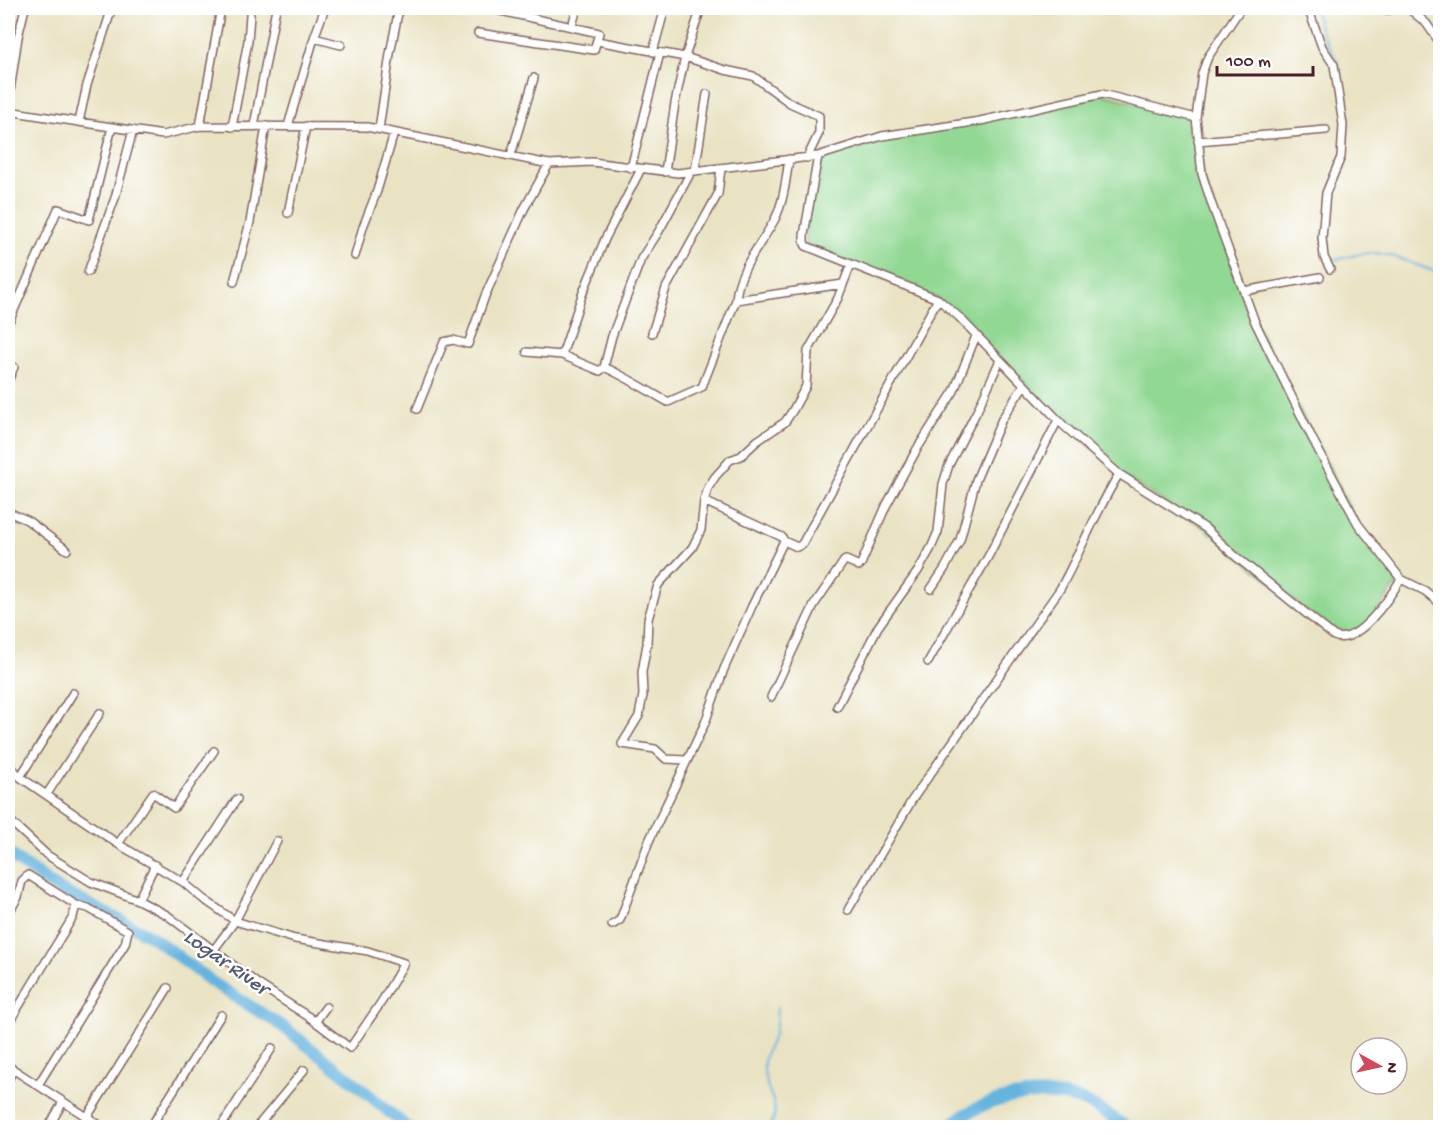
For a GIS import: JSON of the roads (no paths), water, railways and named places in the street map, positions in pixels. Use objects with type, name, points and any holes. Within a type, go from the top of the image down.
[{"type":"street","points":[[8,104],[18,37],[25,8]]},
{"type":"street","points":[[79,122],[87,85],[111,8]]},
{"type":"street","points":[[200,126],[221,8]]},
{"type":"street","points":[[254,126],[276,8]]},
{"type":"street","points":[[288,126],[325,8]]},
{"type":"street","points":[[380,129],[399,8]]},
{"type":"street","points":[[478,33],[594,50],[598,33],[487,8]]},
{"type":"street","points":[[572,26],[577,8]]},
{"type":"street","points":[[631,168],[665,8]]},
{"type":"street","points":[[665,172],[675,103],[685,57],[701,8]]},
{"type":"street","points":[[1241,8],[1204,66],[1196,118],[1202,174],[1264,341],[1358,524],[1401,579],[1425,591],[1440,603]]},
{"type":"street","points":[[1308,8],[1322,46],[1334,65],[1343,125],[1341,157],[1328,185],[1324,204],[1322,238],[1324,257],[1330,269]]},
{"type":"street","points":[[1374,8],[1387,10],[1399,8]]},
{"type":"street","points":[[1407,8],[1425,23],[1440,43]]},
{"type":"street","points":[[232,127],[248,41],[250,15]]},
{"type":"street","points":[[314,38],[341,45]]},
{"type":"street","points":[[597,41],[685,57],[753,76],[790,103],[819,116],[819,133],[807,158]]},
{"type":"street","points":[[512,155],[534,78]]},
{"type":"street","points":[[527,352],[562,355],[600,371],[604,367],[612,336],[641,259],[693,171],[707,94]]},
{"type":"street","points":[[8,111],[163,135],[200,126],[367,127],[549,164],[580,161],[665,172],[807,158],[882,136],[980,121],[1102,94],[1196,118]]},
{"type":"street","points":[[234,282],[250,222],[266,126]]},
{"type":"street","points":[[288,213],[306,126]]},
{"type":"street","points":[[8,324],[58,209],[89,220],[112,127]]},
{"type":"street","points":[[88,272],[115,198],[133,130]]},
{"type":"street","points":[[1198,141],[1326,130]]},
{"type":"street","points":[[355,256],[394,133]]},
{"type":"street","points":[[818,156],[804,242],[806,246],[938,299],[959,317],[1058,420],[1119,474],[1205,528],[1299,609],[1340,639],[1350,637],[1366,625],[1401,579]]},
{"type":"street","points":[[604,367],[669,402],[699,389],[705,381],[736,300],[739,282],[758,244],[776,216],[784,194],[789,159]]},
{"type":"street","points":[[417,410],[444,342],[453,340],[468,345],[485,296],[524,209],[549,164]]},
{"type":"street","points":[[652,333],[666,288],[718,194],[722,168]]},
{"type":"street","points":[[562,355],[605,239],[641,169]]},
{"type":"street","points":[[686,760],[666,759],[655,749],[622,744],[639,716],[643,695],[642,672],[647,644],[648,619],[655,594],[664,577],[692,548],[701,530],[704,501],[708,488],[730,460],[741,456],[757,441],[784,422],[793,410],[806,386],[808,351],[838,298],[851,264]]},
{"type":"street","points":[[1244,291],[1320,277]]},
{"type":"street","points":[[736,300],[843,284]]},
{"type":"street","points":[[704,501],[782,537],[784,541],[797,547],[807,537],[938,299]]},
{"type":"street","points":[[771,697],[814,605],[844,561],[859,566],[861,564],[886,506],[917,449],[954,391],[976,336]]},
{"type":"street","points":[[837,707],[878,627],[931,549],[938,532],[943,484],[949,465],[1000,360]]},
{"type":"street","points":[[8,365],[14,367],[8,381]]},
{"type":"street","points":[[931,589],[960,540],[976,480],[1002,419],[1024,385]]},
{"type":"street","points":[[928,662],[989,555],[1058,420]]},
{"type":"street","points":[[848,910],[912,800],[1060,589],[1074,564],[1101,502],[1119,474]]},
{"type":"street","points":[[8,512],[27,520],[67,550]]},
{"type":"street","points":[[612,925],[620,920],[649,841],[705,723],[724,669],[784,541]]},
{"type":"street","points":[[20,777],[73,693]]},
{"type":"street","points":[[47,794],[100,713]]},
{"type":"street","points":[[118,844],[153,793],[174,808],[214,751]]},
{"type":"street","points":[[8,771],[14,770],[20,777],[118,844],[183,882],[235,921],[295,939],[368,951],[404,963],[382,1002],[350,1048],[258,984],[166,915],[138,900],[91,882],[47,855],[8,819]]},
{"type":"street","points":[[183,882],[237,798]]},
{"type":"street","points":[[213,951],[235,921],[277,841]]},
{"type":"street","points":[[138,900],[154,865]]},
{"type":"street","points":[[8,914],[18,897],[22,881],[28,875],[76,905],[88,908],[128,931],[125,944],[38,1085]]},
{"type":"street","points":[[8,1024],[73,917],[76,905]]},
{"type":"street","points":[[87,1117],[168,988]]},
{"type":"street","points":[[315,1022],[326,1007]]},
{"type":"street","points":[[150,1128],[221,1015]]},
{"type":"street","points":[[220,1128],[272,1048]]},
{"type":"street","points":[[8,1080],[10,1068],[104,1128]]},
{"type":"street","points":[[256,1128],[304,1070]]},
{"type":"street","points":[[48,1128],[63,1101]]},
{"type":"waterway","points":[[1314,8],[1322,33],[1337,61],[1348,118],[1345,158],[1331,192],[1328,257],[1332,260],[1365,253],[1379,254],[1440,273]]},
{"type":"waterway","name":"Logar River","points":[[8,852],[55,887],[151,936],[212,982],[282,1026],[408,1128]]},
{"type":"waterway","points":[[769,1128],[775,1112],[765,1078],[764,1059],[775,1032],[777,1007]]},
{"type":"waterway","name":"Logar River","points":[[947,1128],[961,1117],[994,1102],[1030,1095],[1066,1097],[1083,1101],[1128,1128]]}]
